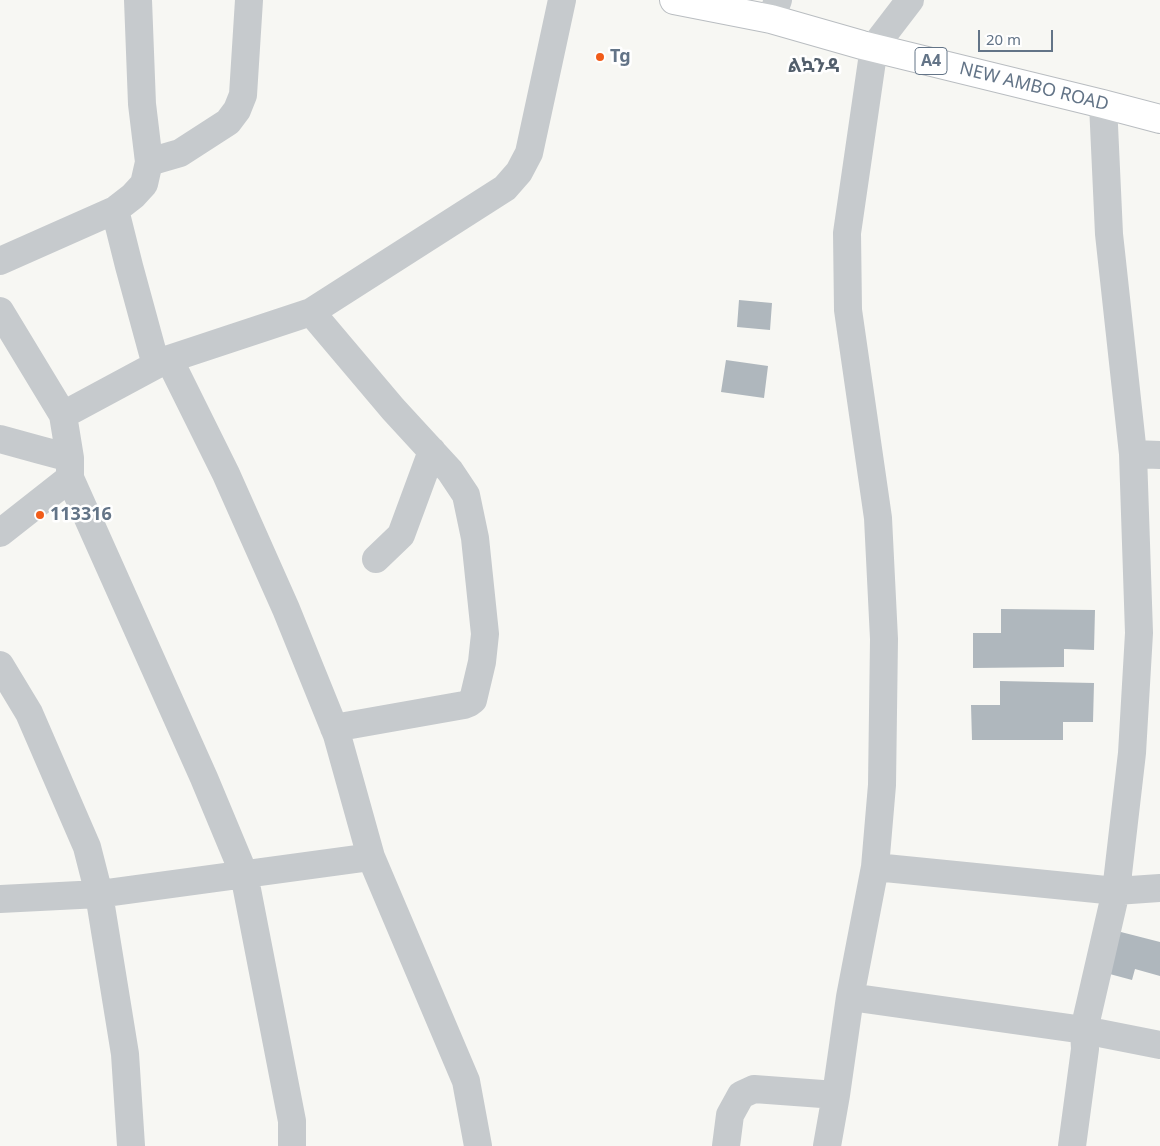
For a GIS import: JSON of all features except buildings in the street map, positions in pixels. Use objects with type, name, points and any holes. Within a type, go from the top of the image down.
[{"type":"main road","name":"NEW AMBO ROAD","points":[[674,0],[774,10],[874,47],[1160,119]]},
{"type":"street","points":[[0,262],[115,210],[133,196],[144,184],[149,162],[142,104],[138,0]]},
{"type":"street","points":[[149,162],[180,153],[228,122],[237,110],[243,96],[249,0]]},
{"type":"street","points":[[63,415],[163,362],[311,312],[505,188],[519,172],[529,153],[562,0]]},
{"type":"street","points":[[827,1146],[850,997],[875,867],[882,785],[884,630],[878,518],[848,310],[847,233],[874,47],[910,0]]},
{"type":"street","points":[[1072,1146],[1085,1049],[1084,1030],[1116,892],[1132,753],[1139,633],[1133,454],[1109,234],[1103,104]]},
{"type":"street","points":[[115,210],[128,266],[163,362],[226,474],[286,608],[337,735],[371,857],[466,1081],[478,1146]]},
{"type":"street","points":[[0,311],[63,415],[70,468],[244,874],[292,1121],[292,1146]]},
{"type":"street","points":[[311,312],[393,409],[450,470],[466,495],[475,538],[485,634],[482,662],[473,700],[464,705],[334,728]]},
{"type":"street","points":[[0,439],[40,450],[70,468]]},
{"type":"street","points":[[376,559],[401,535],[432,451]]},
{"type":"street","points":[[1133,454],[1160,455]]},
{"type":"street","points":[[0,533],[70,468]]},
{"type":"street","points":[[0,665],[29,713],[87,847],[99,894],[125,1054],[131,1146]]},
{"type":"street","points":[[0,899],[99,894],[371,857]]},
{"type":"street","points":[[875,867],[1116,892],[1160,888]]},
{"type":"street","points":[[850,997],[1084,1030],[1160,1045]]},
{"type":"street","points":[[726,1146],[730,1115],[741,1095],[754,1088],[836,1095]]},
{"type":"place","name":"Tg","points":[[600,57]]},
{"type":"place","name":"113316","points":[[40,515]]},
{"type":"district","name":"ልኳንዳ","points":[[814,67]]}]
